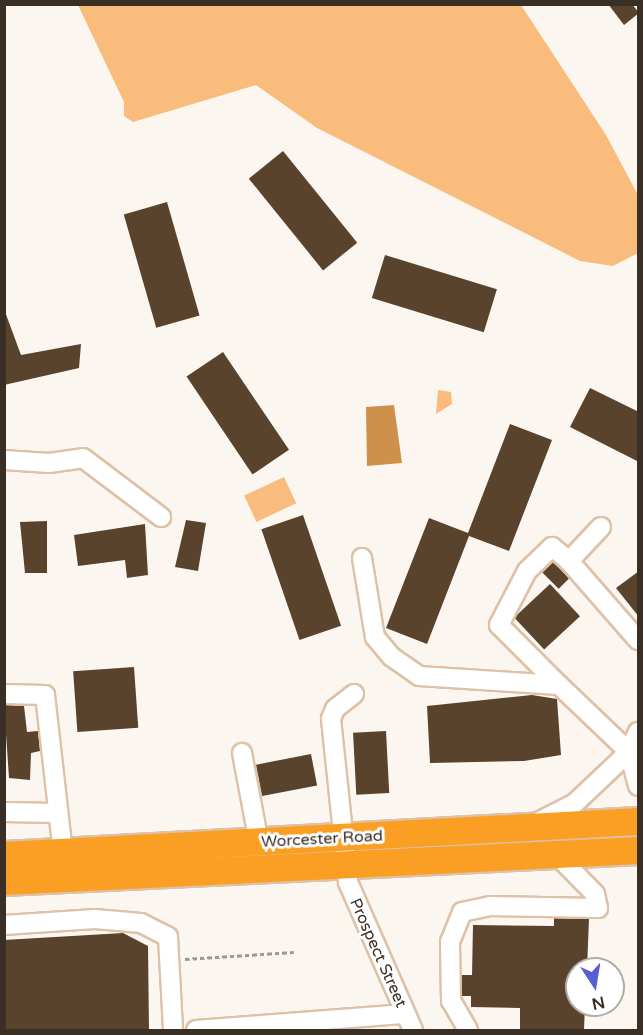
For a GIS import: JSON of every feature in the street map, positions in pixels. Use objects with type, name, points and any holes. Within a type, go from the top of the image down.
[{"type":"highway","name":"Worcester Road","points":[[4,855],[259,843],[528,825],[639,821]]},
{"type":"highway","name":"Worcester Road","points":[[4,881],[346,867],[639,850]]},
{"type":"street","points":[[4,460],[48,463],[83,458],[161,517]]},
{"type":"street","points":[[569,561],[601,527]]},
{"type":"street","points":[[639,640],[569,561],[552,547],[527,572],[499,625],[628,752],[639,786]]},
{"type":"street","points":[[362,558],[375,637],[419,676],[559,685]]},
{"type":"street","points":[[4,694],[45,695],[63,853]]},
{"type":"street","name":"Prospect Street","points":[[354,694],[334,709],[332,719],[346,867],[352,901],[409,1022]]},
{"type":"street","points":[[528,825],[574,804],[628,752],[639,732]]},
{"type":"street","points":[[242,753],[259,843]]},
{"type":"street","points":[[4,812],[58,813]]},
{"type":"street","points":[[468,1030],[451,1001],[450,942],[462,912],[490,906],[598,908],[595,894],[556,855]]},
{"type":"street","points":[[4,925],[95,919],[141,923],[168,937],[173,1030]]},
{"type":"street","points":[[196,1030],[409,1022]]},
{"type":"path","points":[[177,959],[294,952]]},
{"type":"shaded area","points":[[78,5],[521,5],[606,135],[638,195],[638,253],[613,266],[580,261],[317,128],[256,85],[133,122],[124,116],[124,102]]},
{"type":"shaded area","points":[[438,390],[451,392],[452,404],[436,414]]},
{"type":"shaded area","points":[[394,405],[402,463],[367,466],[366,407]]},
{"type":"shaded area","points":[[284,477],[296,503],[256,522],[244,496]]},
{"type":"building","points":[[608,4],[632,4],[639,13],[624,25]]},
{"type":"building","points":[[283,151],[357,243],[323,270],[249,179]]},
{"type":"building","points":[[167,202],[200,315],[156,328],[124,214]]},
{"type":"building","points":[[385,255],[497,289],[484,332],[372,298]]},
{"type":"building","points":[[4,309],[21,355],[81,344],[79,368],[4,385]]},
{"type":"building","points":[[223,352],[289,450],[253,474],[187,377]]},
{"type":"building","points":[[590,388],[639,412],[639,462],[570,427]]},
{"type":"building","points":[[510,424],[552,440],[509,551],[469,536],[427,644],[386,628],[429,518],[468,533]]},
{"type":"building","points":[[303,515],[341,626],[299,640],[261,529]]},
{"type":"building","points":[[186,520],[206,523],[198,571],[175,567]]},
{"type":"building","points":[[47,521],[47,573],[25,573],[20,522]]},
{"type":"building","points":[[145,524],[148,575],[127,578],[125,560],[78,566],[74,535]]},
{"type":"building","points":[[553,562],[569,578],[559,589],[542,573]]},
{"type":"building","points":[[639,571],[639,617],[616,588]]},
{"type":"building","points":[[550,584],[580,616],[544,650],[514,617]]},
{"type":"building","points":[[134,667],[138,728],[77,732],[73,671]]},
{"type":"building","points":[[532,695],[557,699],[561,755],[524,761],[430,763],[427,706]]},
{"type":"building","points":[[4,705],[24,706],[27,732],[38,731],[40,751],[31,753],[30,780],[9,778]]},
{"type":"building","points":[[386,731],[389,793],[356,795],[353,733]]},
{"type":"building","points":[[311,754],[317,785],[262,796],[256,765]]},
{"type":"building","points":[[554,918],[589,919],[587,957],[565,957],[565,1017],[585,1017],[584,1030],[520,1030],[520,1008],[471,1007],[471,996],[462,996],[462,975],[472,975],[473,925],[554,926]]},
{"type":"building","points":[[123,933],[148,946],[149,1030],[4,1030],[4,940]]}]
